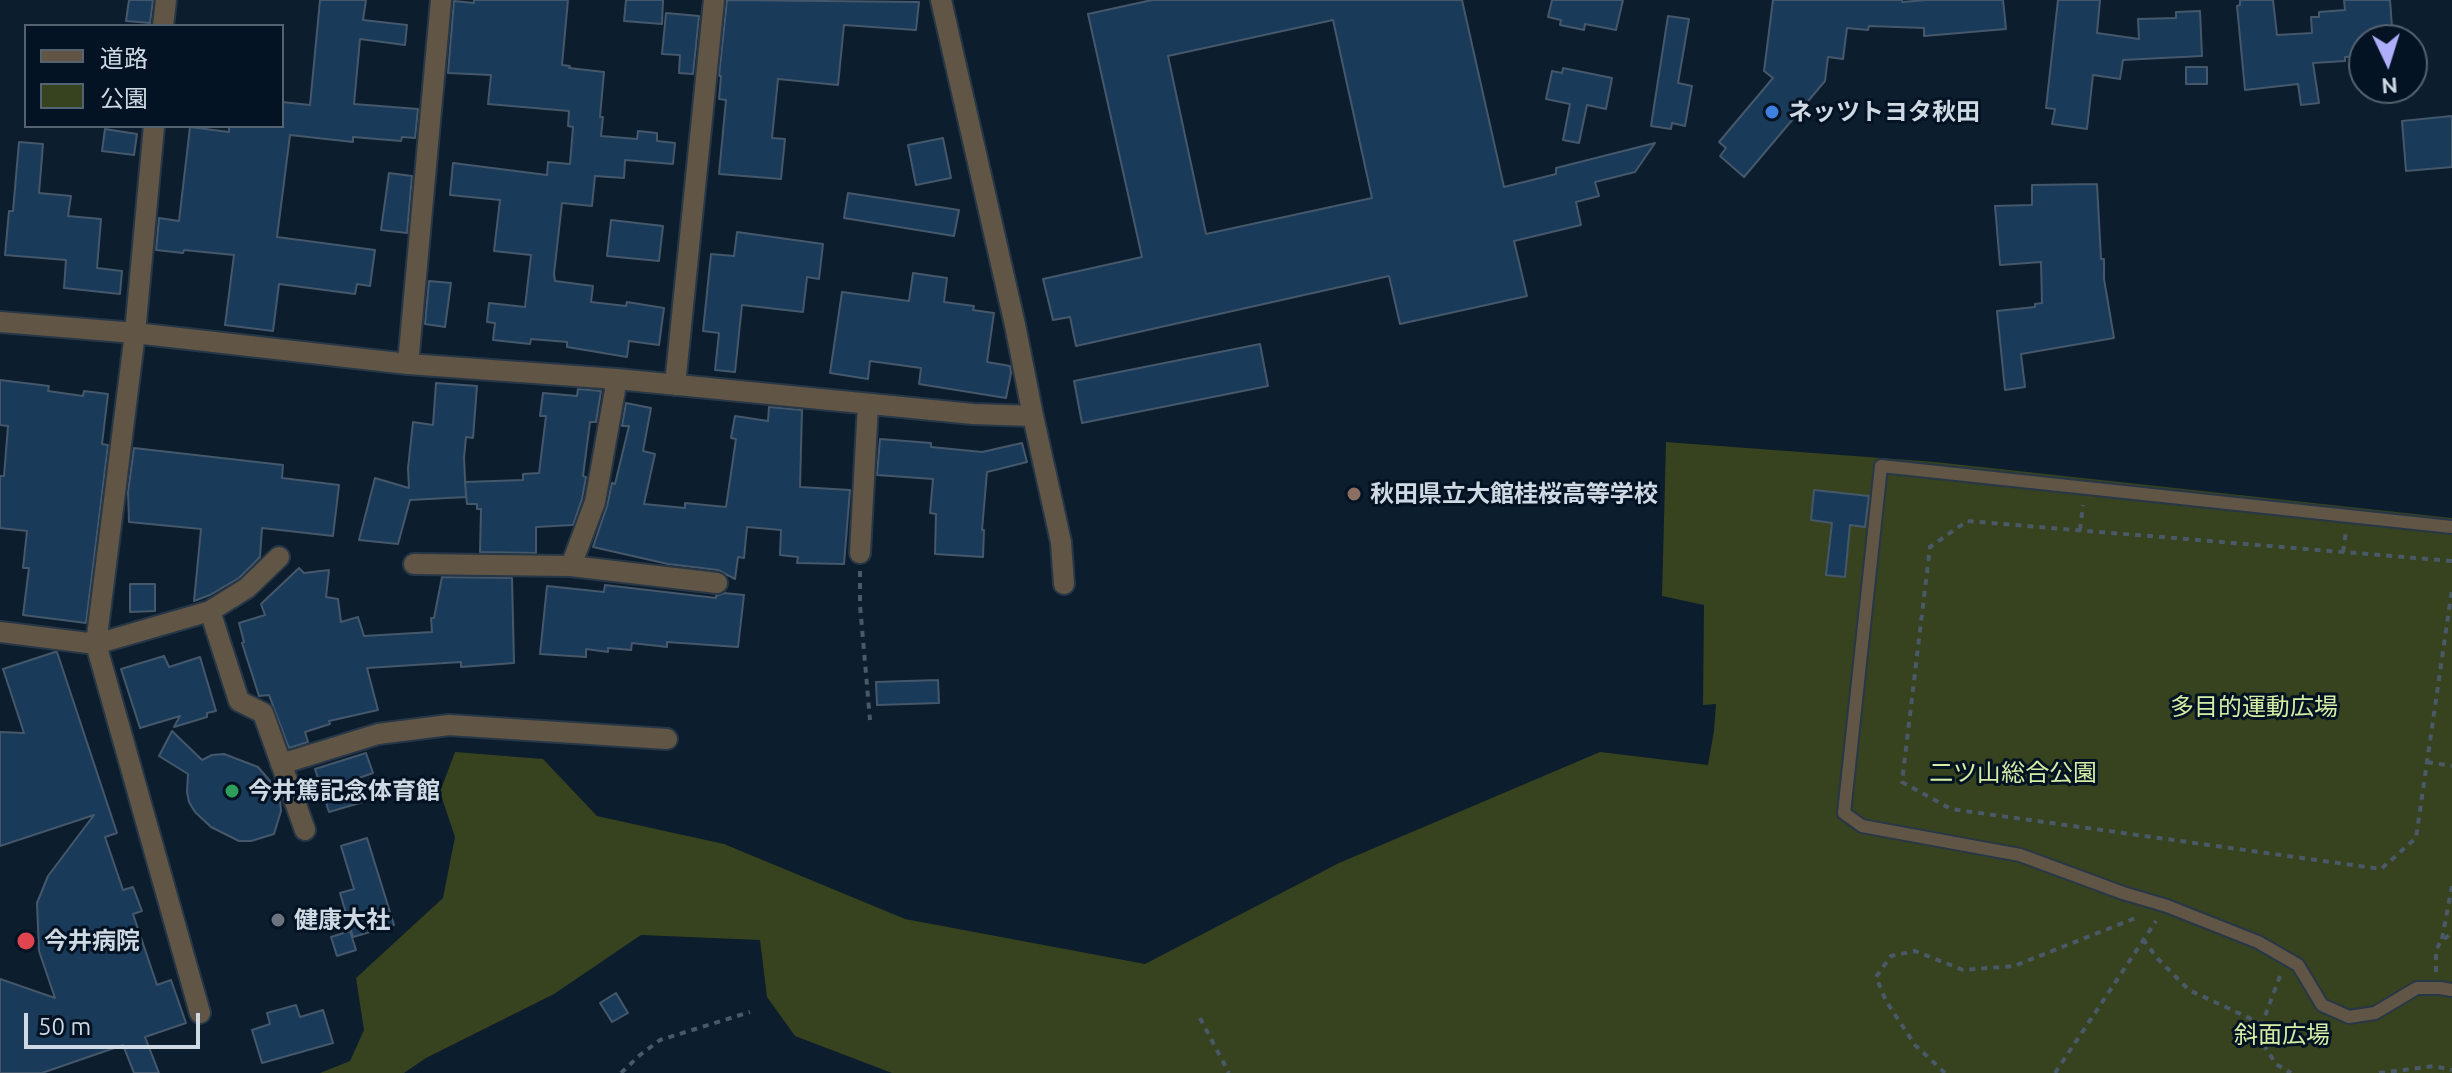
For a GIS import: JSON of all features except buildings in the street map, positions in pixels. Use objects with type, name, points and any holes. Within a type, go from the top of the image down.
[{"type":"street","points":[[163,24],[166,0]]},
{"type":"street","points":[[408,364],[441,0]]},
{"type":"street","points":[[675,385],[714,0]]},
{"type":"street","points":[[941,0],[1061,542],[1064,584]]},
{"type":"street","points":[[154,128],[135,333],[96,644],[200,1013]]},
{"type":"street","points":[[0,322],[135,333],[408,364],[617,379],[973,414],[1033,416]]},
{"type":"street","points":[[571,566],[595,502],[617,379]]},
{"type":"street","points":[[860,553],[868,404]]},
{"type":"street","points":[[0,632],[96,644],[210,611],[247,588],[279,557]]},
{"type":"street","points":[[414,564],[571,566],[717,583]]},
{"type":"street","points":[[210,611],[239,701],[263,713],[305,830]]},
{"type":"street","points":[[281,764],[378,734],[449,725],[667,739]]},
{"type":"lane","points":[[2452,527],[1881,466],[1844,813],[1862,826],[2020,855],[2167,906],[2258,942],[2298,965],[2322,1005],[2349,1017],[2375,1013],[2417,988],[2452,990]]},
{"type":"path","points":[[2080,530],[2085,488]]},
{"type":"path","points":[[2452,561],[1967,521],[1930,547],[1902,782],[1951,809],[2381,869],[2416,838],[2452,589]]},
{"type":"path","points":[[860,553],[860,605],[870,720]]},
{"type":"path","points":[[2427,762],[2452,766]]},
{"type":"path","points":[[2441,981],[2434,961],[2452,886]]},
{"type":"path","points":[[2055,1073],[2167,906]]},
{"type":"path","points":[[1945,1073],[1915,1045],[1886,1001],[1876,977],[1891,956],[1915,951],[1963,970],[2014,966],[2167,906]]},
{"type":"path","points":[[2441,941],[2452,933]]},
{"type":"path","points":[[2143,939],[2189,990],[2262,1024]]},
{"type":"path","points":[[2287,959],[2262,1024],[2263,1044],[2276,1064],[2291,1073]]},
{"type":"path","points":[[621,1073],[660,1040],[750,1012]]},
{"type":"path","points":[[1200,1018],[1229,1073]]},
{"type":"path","points":[[2379,1073],[2434,1066],[2452,1070]]},
{"type":"green space","name":"二ツ山総合公園","points":[[1666,442],[1935,462],[2452,518],[2452,1073],[892,1073],[795,1036],[767,997],[760,940],[641,935],[554,994],[426,1058],[404,1073],[320,1073],[350,1061],[364,1030],[356,978],[443,898],[455,837],[440,792],[455,752],[543,759],[597,816],[724,844],[905,919],[1145,964],[1339,863],[1600,752],[1708,765],[1716,704],[1703,705],[1704,605],[1662,596]]},
{"type":"place","name":"ネッツトヨタ秋田","points":[[1772,112]]},
{"type":"place","name":"秋田県立大館桂桜高等学校","points":[[1354,494]]},
{"type":"place","name":"今井篤記念体育館","points":[[232,791]]},
{"type":"place","name":"健康大社","points":[[278,920]]},
{"type":"place","name":"今井病院","points":[[26,941]]},
{"type":"park label","name":"多目的運動広場","points":[[2254,707]]},
{"type":"park label","name":"斜面広場","points":[[2282,1035]]}]
